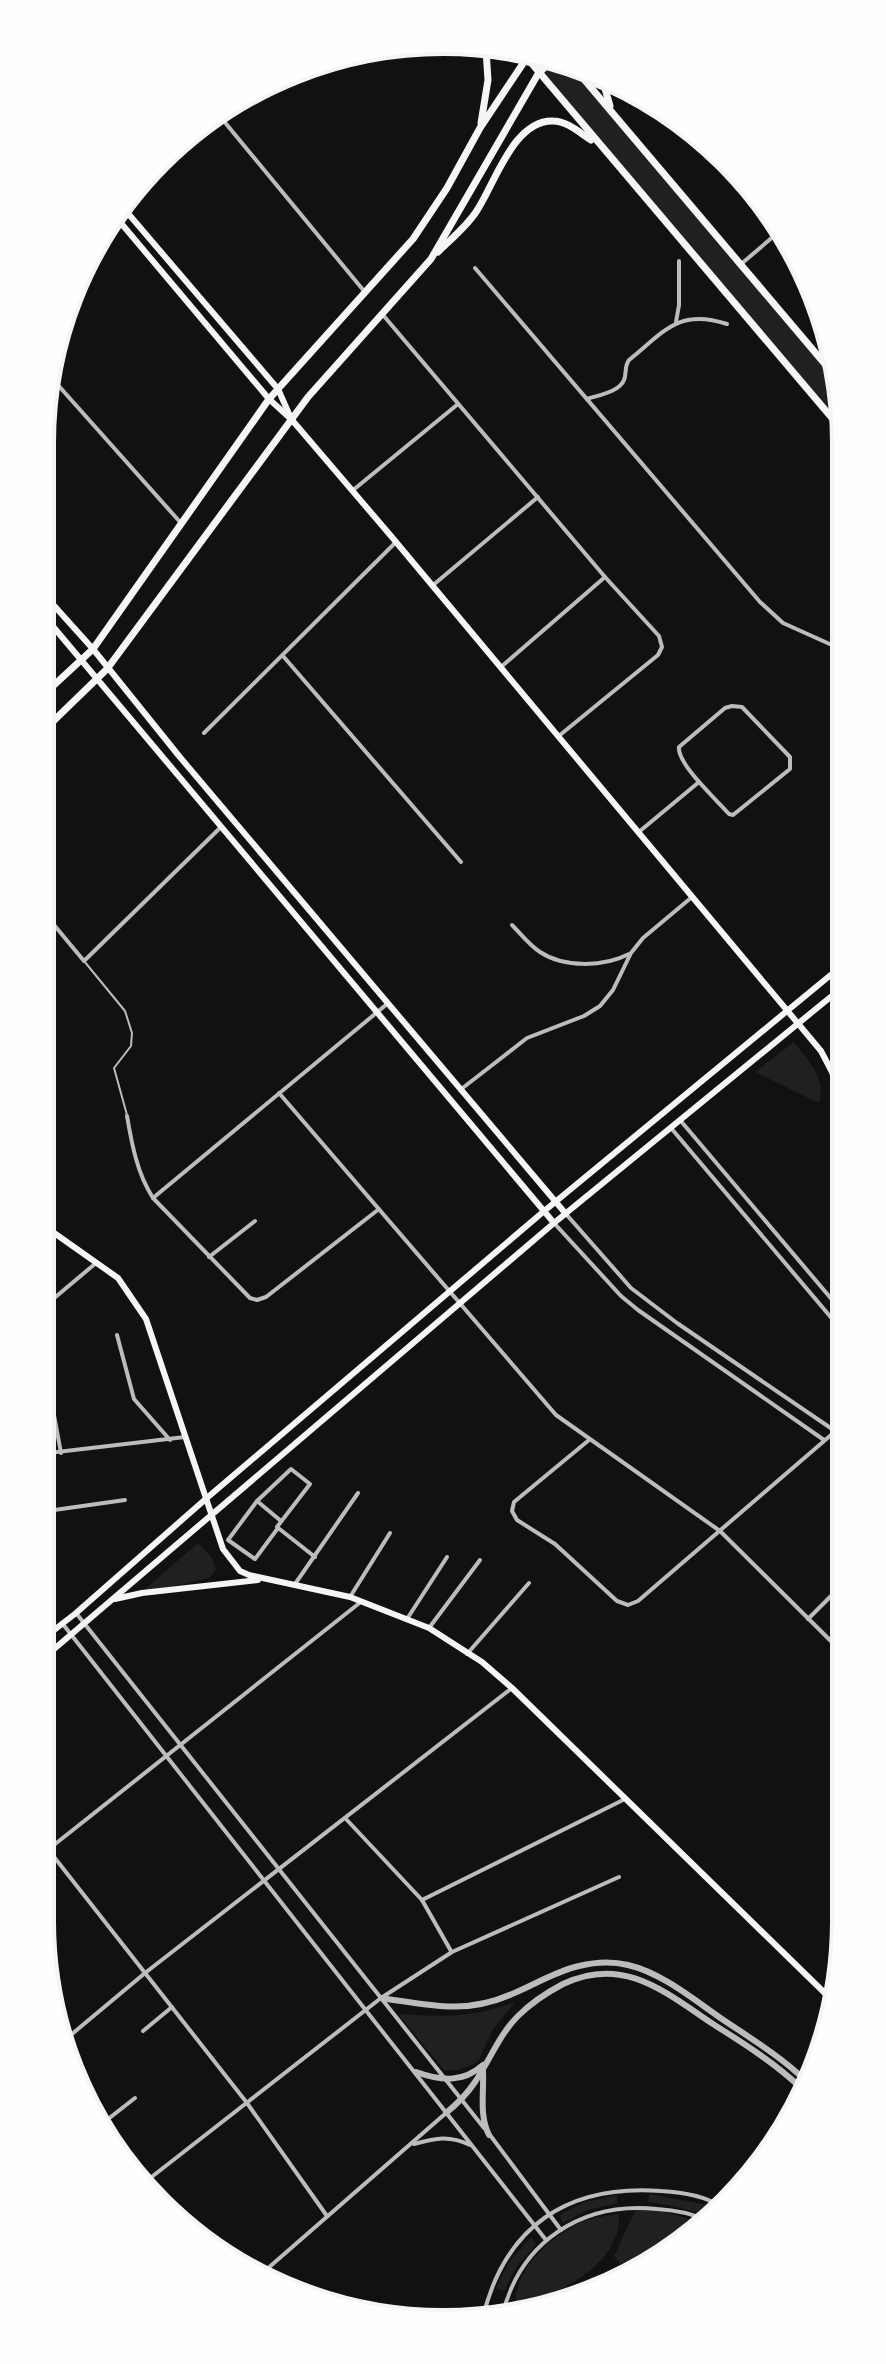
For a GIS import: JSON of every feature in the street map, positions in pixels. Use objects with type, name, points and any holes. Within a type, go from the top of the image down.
[{"type":"main road","points":[[480,128],[488,80],[486,56]]},
{"type":"main road","points":[[54,685],[93,649],[269,399],[413,239],[447,188],[521,62]]},
{"type":"main road","points":[[532,64],[831,417]]},
{"type":"main road","points":[[431,259],[545,67]]},
{"type":"main road","points":[[586,82],[824,363]]},
{"type":"main road","points":[[605,90],[612,112]]},
{"type":"main road","points":[[54,720],[107,669],[308,397],[476,212],[519,137],[531,127],[554,121],[568,125],[599,145]]},
{"type":"main road","points":[[129,214],[278,389],[292,420]]},
{"type":"main road","points":[[122,224],[560,735],[799,1025],[828,1062],[832,1075]]},
{"type":"main road","points":[[54,606],[338,947],[566,1214]]},
{"type":"main road","points":[[54,627],[554,1223]]},
{"type":"main road","points":[[329,955],[338,947]]},
{"type":"main road","points":[[54,1629],[543,1212],[832,974]]},
{"type":"main road","points":[[54,1650],[554,1223],[832,996]]},
{"type":"main road","points":[[670,1109],[680,1120]]},
{"type":"main road","points":[[661,1117],[671,1128]]},
{"type":"main road","points":[[54,1233],[118,1278],[146,1319],[223,1549],[240,1571],[261,1580]]},
{"type":"main road","points":[[111,1600],[142,1593],[261,1580],[295,1584],[350,1597],[429,1628],[512,1688],[826,1994]]},
{"type":"street","points":[[224,122],[366,293]]},
{"type":"street","points":[[740,265],[773,237]]},
{"type":"street","points":[[676,322],[679,261]]},
{"type":"street","points":[[475,268],[773,616],[832,645]]},
{"type":"street","points":[[383,315],[605,577],[659,636],[662,647],[658,655],[560,735]]},
{"type":"street","points":[[587,399],[619,387],[629,360],[676,322],[708,317],[727,324]]},
{"type":"street","points":[[58,385],[182,524]]},
{"type":"street","points":[[352,491],[458,404]]},
{"type":"street","points":[[432,586],[538,497]]},
{"type":"street","points":[[204,733],[396,542]]},
{"type":"street","points":[[501,667],[605,577]]},
{"type":"street","points":[[283,656],[461,862]]},
{"type":"street","points":[[732,706],[742,707],[790,757],[792,763],[790,769],[733,815],[699,782],[679,757],[679,747],[725,708],[732,706]]},
{"type":"street","points":[[179,756],[186,750]]},
{"type":"street","points":[[640,831],[699,782]]},
{"type":"street","points":[[54,925],[84,961],[221,827]]},
{"type":"street","points":[[460,1090],[527,1038],[584,1016],[600,1006],[613,990],[631,953],[643,938],[692,897]]},
{"type":"street","points":[[512,925],[538,951],[567,962],[611,961],[631,953]]},
{"type":"street","points":[[153,1198],[387,1004]]},
{"type":"street","points":[[279,1093],[556,1415],[720,1531],[832,1642]]},
{"type":"street","points":[[127,1116],[134,1154],[153,1198],[246,1295],[257,1300],[266,1297],[379,1209]]},
{"type":"street","points":[[680,1120],[832,1300]]},
{"type":"street","points":[[671,1128],[832,1319]]},
{"type":"street","points":[[566,1214],[631,1288],[832,1429]]},
{"type":"street","points":[[209,1257],[255,1221]]},
{"type":"street","points":[[554,1223],[621,1296],[824,1440]]},
{"type":"street","points":[[757,1231],[766,1223]]},
{"type":"street","points":[[54,1298],[97,1262]]},
{"type":"street","points":[[671,1333],[677,1323]]},
{"type":"street","points":[[117,1335],[134,1399],[170,1440]]},
{"type":"street","points":[[759,1395],[766,1384]]},
{"type":"street","points":[[54,1415],[61,1453]]},
{"type":"street","points":[[589,1440],[514,1502],[512,1511],[517,1520],[555,1544],[617,1601],[628,1605],[638,1601],[832,1433]]},
{"type":"street","points":[[54,1453],[187,1436]]},
{"type":"street","points":[[291,1469],[310,1484],[255,1559],[228,1540],[257,1501],[291,1469]]},
{"type":"street","points":[[295,1584],[358,1493]]},
{"type":"street","points":[[54,1510],[125,1500]]},
{"type":"street","points":[[257,1501],[281,1521]]},
{"type":"street","points":[[278,1528],[315,1557]]},
{"type":"street","points":[[350,1597],[390,1533]]},
{"type":"street","points":[[407,1619],[447,1557]]},
{"type":"street","points":[[429,1628],[480,1560]]},
{"type":"street","points":[[467,1654],[529,1583]]},
{"type":"street","points":[[808,1619],[832,1595]]},
{"type":"street","points":[[54,1845],[362,1601]]},
{"type":"street","points":[[76,1613],[447,2079],[561,2230]]},
{"type":"street","points":[[62,1623],[546,2240]]},
{"type":"street","points":[[71,2035],[145,1973],[512,1688]]},
{"type":"street","points":[[422,1900],[625,1799]]},
{"type":"street","points":[[346,1819],[422,1900],[452,1952]]},
{"type":"street","points":[[54,1858],[247,2103],[327,2216]]},
{"type":"street","points":[[151,2177],[381,1998],[452,1952],[619,1877]]},
{"type":"street","points":[[381,1998],[444,2008],[470,2007],[509,1996],[576,1966],[626,1964],[668,1983],[769,2051],[800,2076]]},
{"type":"street","points":[[268,2268],[461,2100],[509,2025],[544,1994],[582,1977],[623,1974],[658,1988],[781,2070],[796,2084]]},
{"type":"street","points":[[143,2031],[172,2007]]},
{"type":"street","points":[[416,2072],[447,2079],[473,2074],[487,2062]]},
{"type":"street","points":[[483,2069],[484,2125],[489,2135]]},
{"type":"street","points":[[108,2119],[135,2098]]},
{"type":"street","points":[[411,2144],[440,2136],[471,2145]]},
{"type":"street","points":[[486,2308],[506,2259],[549,2215],[595,2194],[625,2189],[676,2193],[712,2202]]},
{"type":"street","points":[[506,2305],[524,2265],[546,2240],[593,2215],[628,2207],[670,2210],[695,2217]]},
{"type":"lane","points":[[84,961],[125,1011],[129,1021],[131,1046],[114,1068],[127,1116]]},
{"type":"lane","points":[[54,1649],[111,1600]]},
{"type":"shaded area","points":[[535,65],[581,80],[826,370],[831,412]]},
{"type":"shaded area","points":[[794,1042],[818,1078],[819,1103],[755,1072]]},
{"type":"shaded area","points":[[198,1543],[212,1558],[216,1570],[209,1578],[144,1590]]},
{"type":"shaded area","points":[[515,2002],[493,2029],[478,2062],[459,2070],[444,2070],[398,2014],[457,2015]]},
{"type":"shaded area","points":[[649,2194],[707,2206],[699,2213],[648,2202]]},
{"type":"shaded area","points":[[617,2195],[617,2203],[588,2210],[563,2223],[559,2215],[585,2202]]},
{"type":"shaded area","points":[[636,2209],[664,2211],[692,2220],[622,2266],[614,2256]]},
{"type":"shaded area","points":[[619,2214],[617,2232],[599,2262],[584,2275],[550,2295],[516,2303],[520,2280],[536,2256],[570,2228],[596,2218]]},
{"type":"shaded area","points":[[531,2237],[536,2244],[517,2266],[504,2291],[496,2288],[509,2262]]}]
